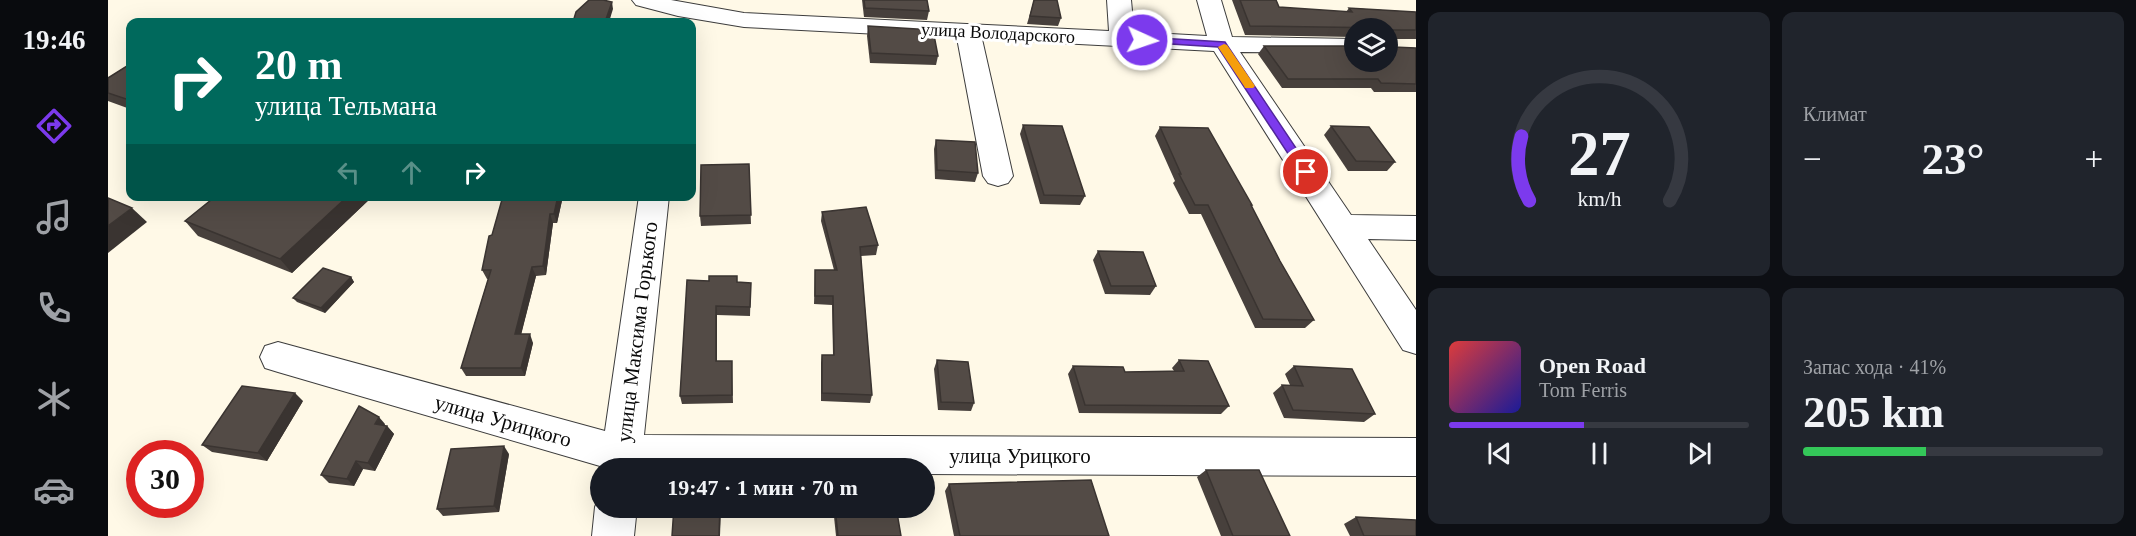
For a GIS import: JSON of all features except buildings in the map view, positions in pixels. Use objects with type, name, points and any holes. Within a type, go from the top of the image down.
[{"type":"street","name":"улица Володарского","points":[[644,0],[679,10],[744,20],[1222,44],[1344,46]]},
{"type":"street","points":[[1119,0],[1122,39]]},
{"type":"street","points":[[1209,0],[1222,44],[1416,339]]},
{"type":"street","points":[[968,31],[998,176]]},
{"type":"street","name":"улица Максима Горького","points":[[621,458],[653,201]]},
{"type":"street","points":[[1342,227],[1416,228]]},
{"type":"street","name":"улица Урицкого","points":[[278,357],[611,458]]},
{"type":"street","name":"улица Урицкого","points":[[935,459],[1416,457]]},
{"type":"street","points":[[613,536],[615,518]]},
{"type":"slow traffic","points":[[1224,47],[1249,86]]},
{"type":"route","points":[[1142,40],[1222,44],[1306,172]]}]
